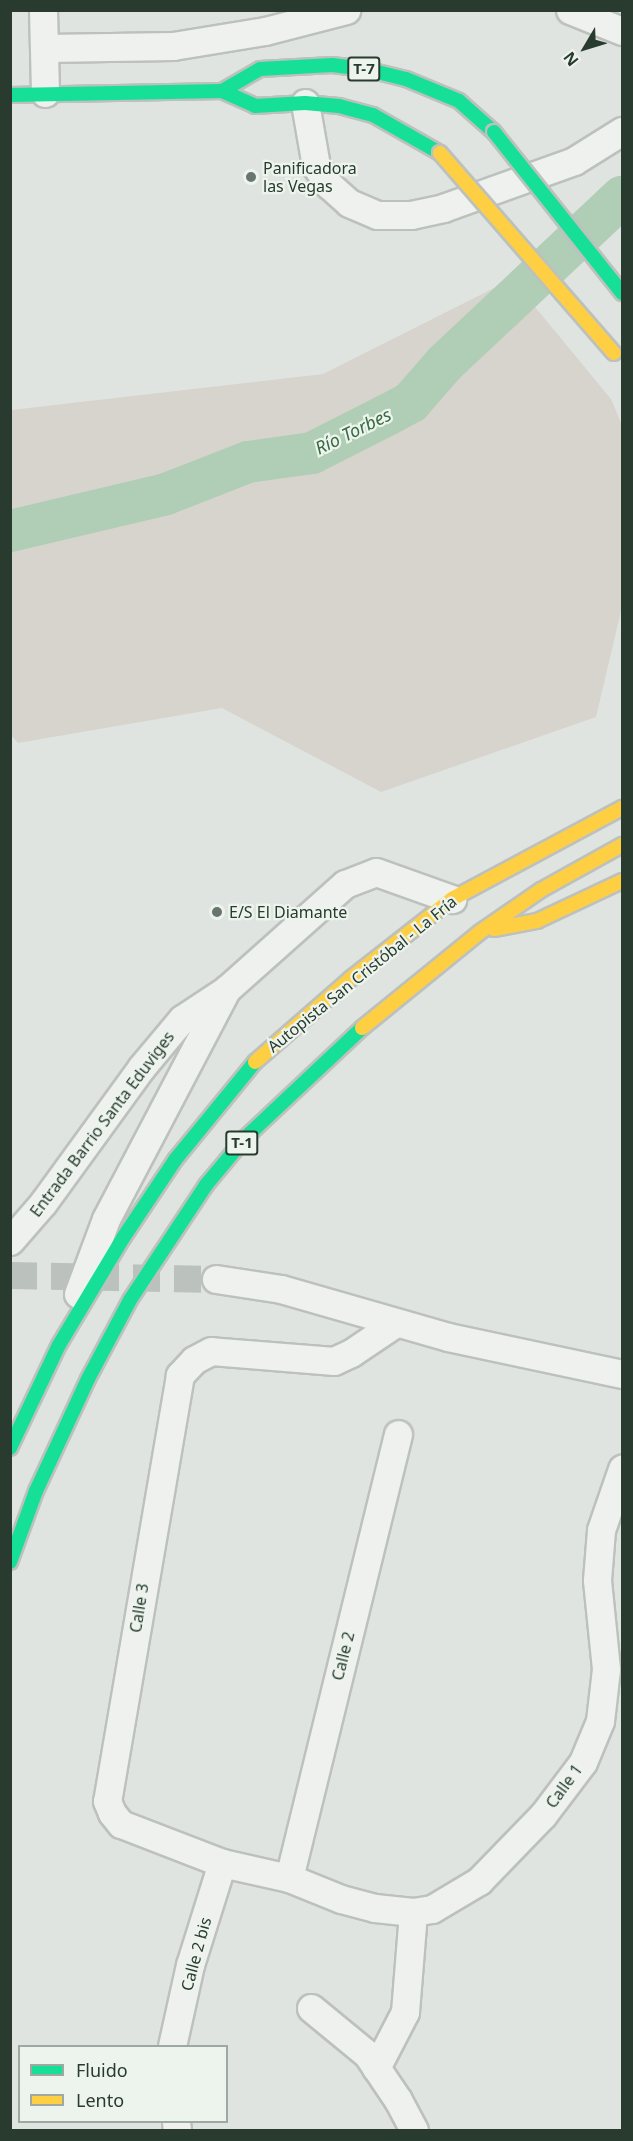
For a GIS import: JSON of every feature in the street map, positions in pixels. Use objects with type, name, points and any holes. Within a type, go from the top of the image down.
[{"type":"main road","name":"T-7","points":[[222,91],[260,69],[332,66],[364,69],[406,79],[459,101],[494,132],[622,293]]},
{"type":"main road","name":"T-7","points":[[10,96],[45,93],[222,91],[255,106],[305,103],[339,106],[373,115],[440,153],[618,357]]},
{"type":"main road","name":"Autopista San Cristóbal - La Fría","points":[[10,1448],[59,1346],[175,1160],[261,1055],[350,979],[452,899],[622,808]]},
{"type":"main road","name":"T-1","points":[[10,1562],[36,1491],[88,1379],[130,1300],[206,1185],[246,1137],[358,1032],[480,932],[541,890],[621,846]]},
{"type":"main road","points":[[480,932],[537,921],[622,881]]},
{"type":"street","points":[[43,10],[46,48],[45,93]]},
{"type":"street","points":[[46,48],[172,46],[265,31],[346,10]]},
{"type":"street","points":[[570,10],[622,31]]},
{"type":"street","points":[[305,103],[316,166],[329,185],[349,202],[377,215],[411,215],[454,204],[574,161],[622,130]]},
{"type":"street","points":[[59,1346],[106,1219],[227,990],[345,884],[376,872],[452,899]]},
{"type":"street","name":"Entrada Barrio Santa Eduviges","points":[[10,1241],[43,1203],[141,1068],[182,1019],[227,990]]},
{"type":"street","points":[[216,1279],[281,1289],[394,1324],[518,1354],[622,1374]]},
{"type":"street","name":"Calle 3","points":[[289,1878],[222,1863],[121,1824],[112,1813],[107,1801],[175,1393],[180,1375],[194,1360],[211,1351],[333,1361],[351,1353],[394,1324]]},
{"type":"street","name":"Calle 2","points":[[289,1878],[398,1434]]},
{"type":"street","name":"Calle 1","points":[[289,1878],[352,1902],[375,1908],[413,1912],[432,1909],[479,1881],[543,1815],[583,1762],[600,1721],[606,1669],[597,1580],[612,1532],[622,1469]]},
{"type":"street","name":"Calle 2 bis","points":[[172,2045],[190,1965],[222,1863]]},
{"type":"street","points":[[376,2068],[405,2012],[413,1912]]},
{"type":"street","points":[[311,2008],[367,2054],[414,2130]]},
{"type":"shaded area","points":[[512,279],[611,399],[622,425],[622,607],[596,717],[381,792],[222,708],[18,743],[10,734],[11,410],[323,374]]},
{"type":"waterway","name":"Río Torbes","points":[[10,531],[166,494],[248,462],[312,453],[411,402],[445,363],[622,197]]},
{"type":"tunnel","points":[[10,1275],[216,1279]]},
{"type":"traffic: fast","points":[[222,91],[260,69],[332,65],[365,69],[406,79],[459,101],[494,132]]},
{"type":"traffic: fast","points":[[10,95],[222,91],[255,106],[305,103],[339,106],[373,115],[440,153]]},
{"type":"traffic: fast","points":[[494,132],[622,293]]},
{"type":"traffic: fast","points":[[10,1562],[36,1491],[88,1379],[130,1300],[206,1185],[246,1137],[362,1028]]},
{"type":"traffic: fast","points":[[10,1448],[59,1345],[123,1238],[175,1160],[255,1062]]},
{"type":"traffic: slow","points":[[440,153],[614,353]]},
{"type":"traffic: slow","points":[[255,1062],[350,979],[452,899],[622,808]]},
{"type":"traffic: slow","points":[[362,1028],[480,932],[541,890],[622,845]]},
{"type":"traffic: slow","points":[[494,929],[537,921],[622,881]]},
{"type":"place","name":"Panificadora las Vegas","points":[[251,177]]},
{"type":"place","name":"E/S El Diamante","points":[[217,912]]}]
